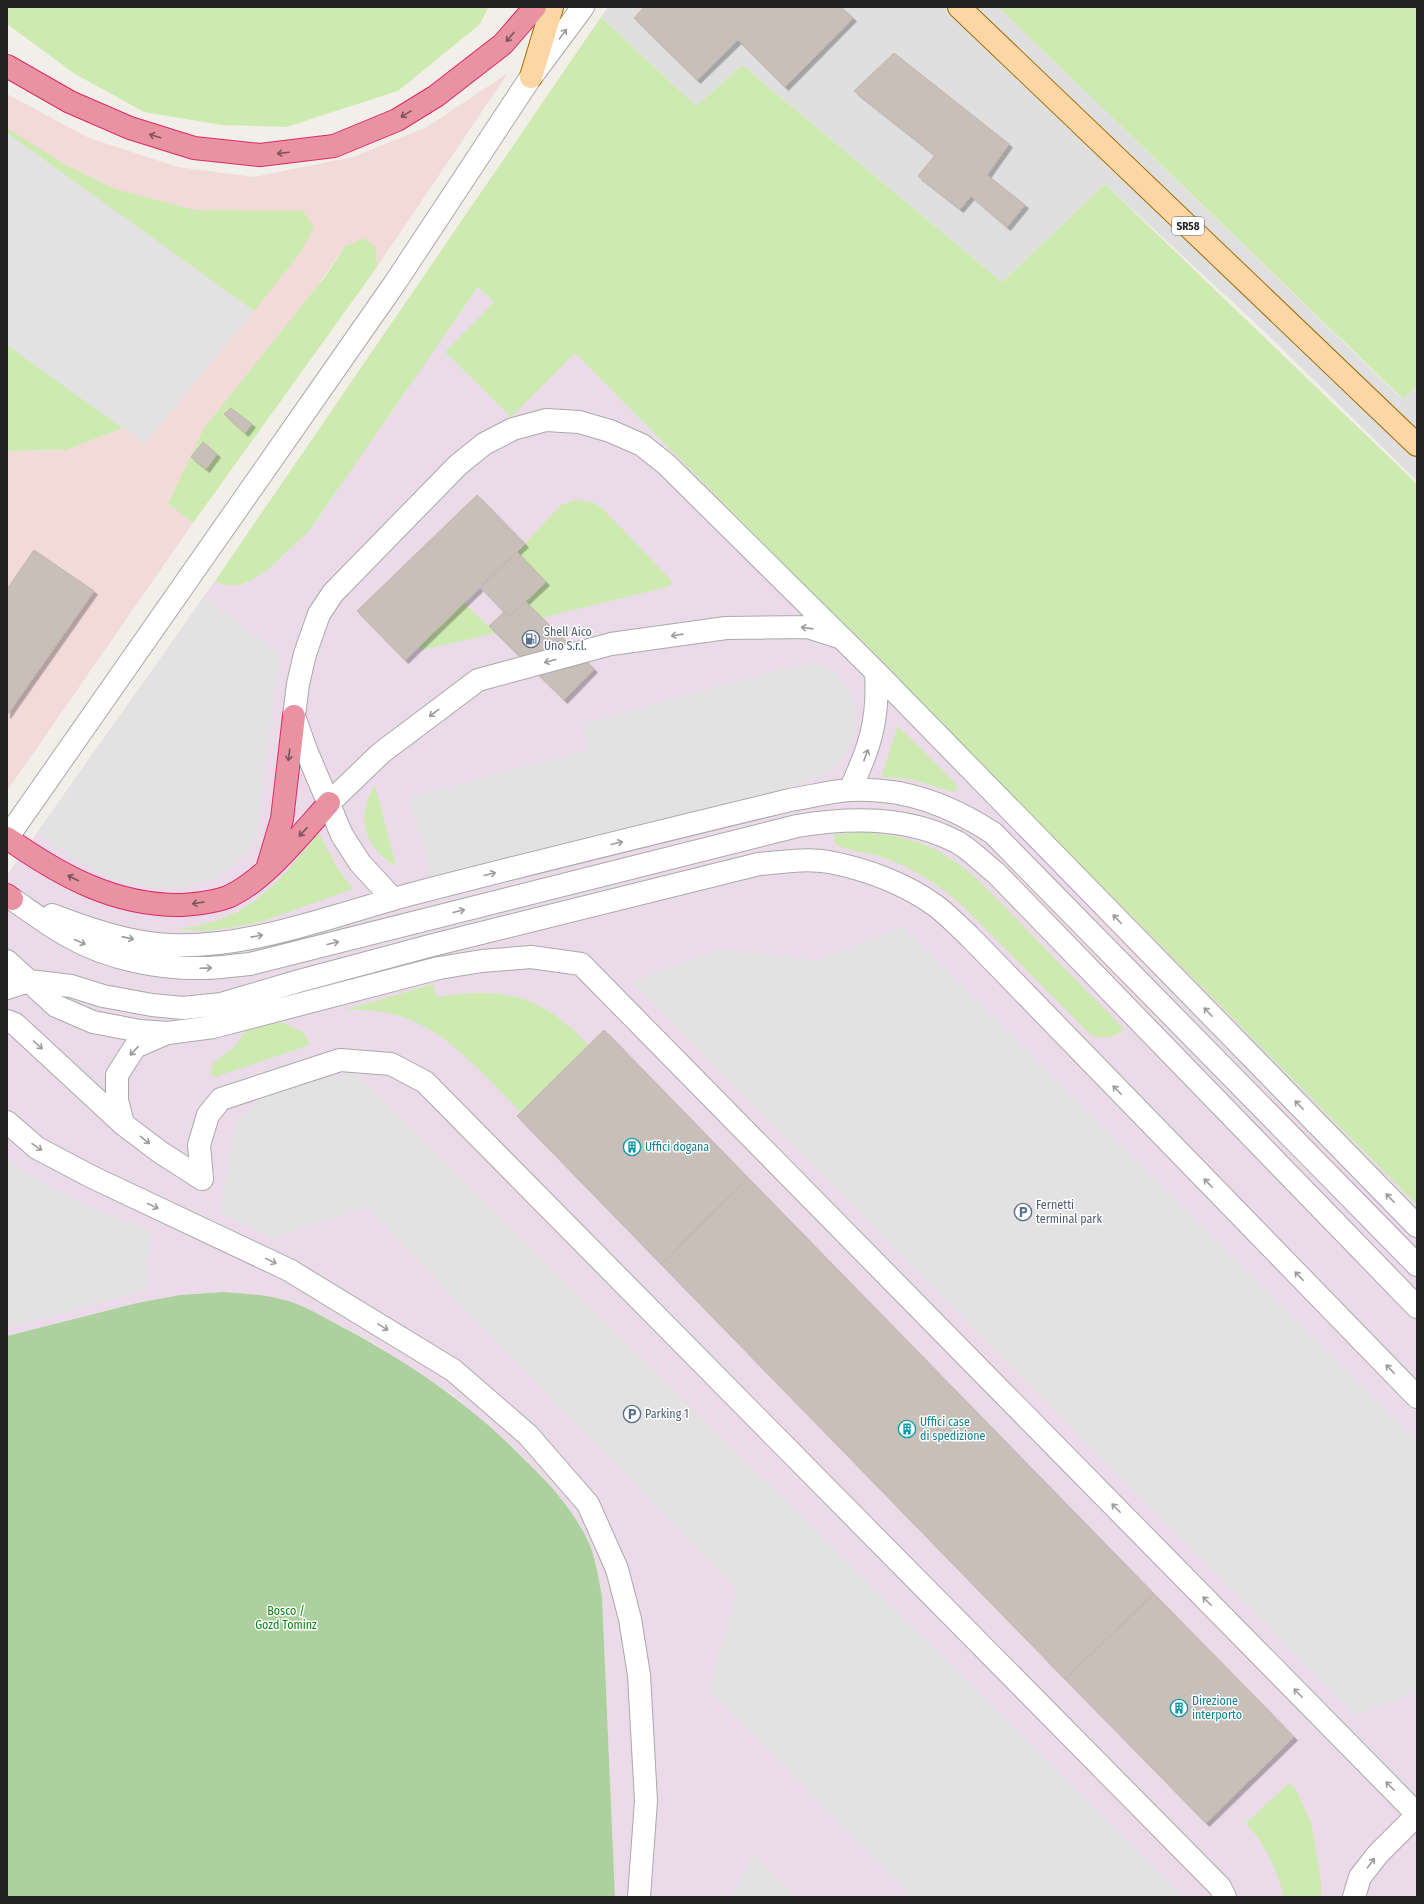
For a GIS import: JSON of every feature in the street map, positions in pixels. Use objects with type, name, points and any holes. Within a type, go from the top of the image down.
[{"type":"highway","points":[[7,66],[70,102],[130,128],[194,148],[260,156],[334,146],[397,120],[436,96],[503,44],[535,7]]},
{"type":"highway","points":[[267,869],[282,818],[294,716]]},
{"type":"highway","points":[[7,838],[28,853],[96,890],[129,900],[160,905],[197,904],[229,896],[250,884],[267,869],[329,803]]},
{"type":"main road","points":[[531,77],[552,7]]},
{"type":"main road","name":"SR58","points":[[959,7],[1417,445]]},
{"type":"street","points":[[7,838],[395,283],[531,77],[583,7]]},
{"type":"street","points":[[393,899],[360,863],[342,835],[306,750],[294,716],[298,684],[305,654],[319,614],[333,594],[458,465],[484,444],[513,429],[546,420],[579,422],[610,431],[642,445],[667,465],[844,639],[1417,1226]]},
{"type":"street","points":[[329,803],[381,753],[478,680],[611,644],[726,628],[808,627],[844,639]]},
{"type":"street","points":[[850,790],[866,756],[875,724],[878,690],[876,672]]},
{"type":"street","points":[[9,897],[100,932],[132,940],[169,945],[204,945],[285,930],[393,899],[790,800],[850,790],[878,790],[908,795],[943,804],[967,816],[992,833],[1417,1264]]},
{"type":"street","points":[[9,897],[68,936],[99,950],[132,960],[170,967],[205,968],[250,964],[797,826],[853,819],[907,824],[956,841],[996,874],[1417,1307]]},
{"type":"street","points":[[7,988],[29,981],[71,986],[103,996],[152,1005],[183,1008],[221,1004],[418,949],[759,864],[792,861],[828,862],[869,873],[902,885],[936,906],[970,937],[1417,1397]]},
{"type":"street","points":[[7,961],[56,1006],[93,1022],[140,1031],[168,1033],[213,1027],[439,968],[482,961],[531,958],[581,964],[1417,1814],[1378,1854],[1360,1877],[1354,1897]]},
{"type":"street","points":[[7,1021],[15,1024],[123,1124],[160,1152],[202,1179],[199,1144],[208,1115],[221,1099],[340,1060],[391,1064],[426,1082],[1220,1887],[1225,1897]]},
{"type":"street","points":[[123,1124],[117,1100],[117,1075],[135,1047],[168,1033]]},
{"type":"street","points":[[7,1122],[37,1148],[92,1177],[289,1270],[453,1370],[528,1435],[588,1504],[617,1569],[630,1620],[638,1675],[646,1801],[639,1897]]},
{"type":"shaded area","points":[[608,7],[998,7],[1402,399],[1417,386],[1417,481],[1267,334],[1105,184],[1002,282],[742,65],[696,106],[601,17]]},
{"type":"shaded area","points":[[508,73],[377,267],[376,248],[344,247],[168,504],[193,523],[7,791],[7,451],[66,450],[123,428],[7,345],[7,94],[89,138],[178,167],[254,177],[353,157],[427,127]]},
{"type":"shaded area","points":[[7,133],[254,311],[145,444],[7,345]]},
{"type":"shaded area","points":[[499,256],[1417,1183],[1417,1897],[615,1897],[602,1596],[595,1559],[580,1526],[564,1503],[545,1480],[511,1445],[453,1395],[375,1344],[318,1314],[282,1299],[224,1292],[180,1295],[137,1303],[7,1336],[7,875],[215,581],[224,585],[241,585],[253,579],[270,568],[309,531]]},
{"type":"shaded area","points":[[204,597],[280,654],[257,837],[248,851],[233,866],[214,879],[195,885],[175,889],[155,888],[113,879],[72,857],[37,833]]},
{"type":"shaded area","points":[[819,663],[833,670],[847,688],[855,701],[857,723],[851,743],[842,761],[811,781],[432,881],[409,798],[588,749],[583,724],[784,668]]},
{"type":"shaded area","name":"Fernetti terminal park","points":[[904,926],[1417,1442],[1417,1692],[1356,1716],[632,982],[721,949],[818,960]]},
{"type":"shaded area","name":"Parking 1","points":[[354,1071],[1182,1897],[912,1897],[708,1689],[738,1590],[366,1208],[272,1238],[221,1212],[229,1150],[238,1119],[266,1095]]},
{"type":"shaded area","points":[[7,1158],[23,1172],[91,1208],[151,1230],[147,1290],[7,1328]]},
{"type":"shaded area","points":[[753,1853],[796,1897],[732,1897]]},
{"type":"green space","points":[[7,7],[489,7],[479,25],[398,91],[286,127],[222,125],[144,112],[75,74],[7,24]]},
{"type":"green space","points":[[998,7],[1417,7],[1417,386],[1403,399]]},
{"type":"green space","points":[[601,17],[696,106],[742,65],[1002,282],[1105,184],[1417,484],[1417,1205],[575,353],[511,417],[445,352],[494,302],[478,287],[309,531],[270,568],[253,579],[241,585],[224,585],[215,581]]},
{"type":"green space","points":[[7,128],[64,164],[115,189],[195,210],[303,211],[314,227],[300,253],[254,311],[7,133]]},
{"type":"green space","points":[[364,238],[376,248],[377,267],[193,523],[168,504],[204,428],[327,274],[344,247]]},
{"type":"green space","points":[[7,345],[123,428],[66,450],[7,451]]},
{"type":"green space","points":[[575,500],[592,502],[601,507],[671,580],[671,586],[541,618],[525,601],[545,582],[517,552],[561,505]]},
{"type":"green space","points":[[464,603],[496,633],[422,650],[419,647]]},
{"type":"green space","points":[[897,728],[900,728],[957,785],[956,791],[952,792],[911,779],[884,777],[882,775]]},
{"type":"green space","points":[[375,785],[396,866],[376,850],[366,830],[364,820],[365,808]]},
{"type":"green space","points":[[860,832],[879,834],[913,841],[928,846],[956,862],[984,886],[1124,1029],[1113,1036],[1105,1038],[1091,1035],[965,908],[945,891],[912,870],[889,859],[841,847],[834,842],[834,835]]},
{"type":"green space","points":[[319,833],[336,866],[353,889],[260,922],[205,931],[178,929],[224,918],[243,909],[259,898],[274,884]]},
{"type":"green space","points":[[433,984],[436,997],[482,993],[502,994],[520,998],[538,1005],[555,1015],[589,1046],[521,1112],[464,1055],[444,1039],[424,1026],[401,1017],[375,1011],[345,1010]]},
{"type":"green space","points":[[283,1022],[304,1033],[310,1045],[215,1077],[210,1074],[213,1063],[235,1047],[246,1030]]},
{"type":"green space","name":"Bosco / Gozd Tominz","points":[[224,1292],[267,1296],[297,1304],[322,1316],[394,1356],[441,1388],[486,1423],[507,1442],[553,1489],[576,1519],[591,1547],[602,1596],[615,1897],[7,1897],[7,1336],[137,1303],[180,1295]]},
{"type":"green space","points":[[1288,1784],[1291,1784],[1295,1788],[1311,1822],[1321,1880],[1321,1897],[1284,1897],[1270,1858],[1253,1831],[1246,1823]]},
{"type":"building","points":[[644,7],[841,7],[853,18],[785,87],[738,40],[697,80],[634,18]]},
{"type":"building","points":[[894,53],[1009,144],[987,175],[1025,205],[1007,227],[971,196],[960,209],[918,176],[935,155],[854,91]]},
{"type":"building","points":[[231,408],[252,424],[245,433],[224,414]]},
{"type":"building","points":[[203,442],[217,454],[206,469],[191,457]]},
{"type":"building","points":[[477,495],[525,544],[405,660],[357,611]]},
{"type":"building","points":[[34,550],[94,591],[7,715],[7,589]]},
{"type":"building","points":[[517,552],[546,582],[509,617],[480,587]]},
{"type":"building","points":[[525,601],[594,669],[564,700],[489,626],[504,612],[509,617]]},
{"type":"building","name":"Uffici dogana","points":[[604,1030],[748,1178],[661,1264],[517,1116]]},
{"type":"building","name":"Uffici case di spedizione","points":[[748,1178],[1154,1594],[1065,1679],[661,1264]]},
{"type":"building","name":"Direzione interporto","points":[[1154,1594],[1294,1737],[1206,1823],[1065,1679]]},
{"type":"place","name":"Shell Aico Uno S.r.l.","points":[[531,639]]},
{"type":"place","name":"Uffici dogana","points":[[632,1147]]},
{"type":"place","name":"Fernetti terminal park","points":[[1023,1212]]},
{"type":"place","name":"Parking 1","points":[[632,1414]]},
{"type":"place","name":"Uffici case di spedizione","points":[[907,1429]]},
{"type":"place","name":"Direzione interporto","points":[[1179,1708]]}]
